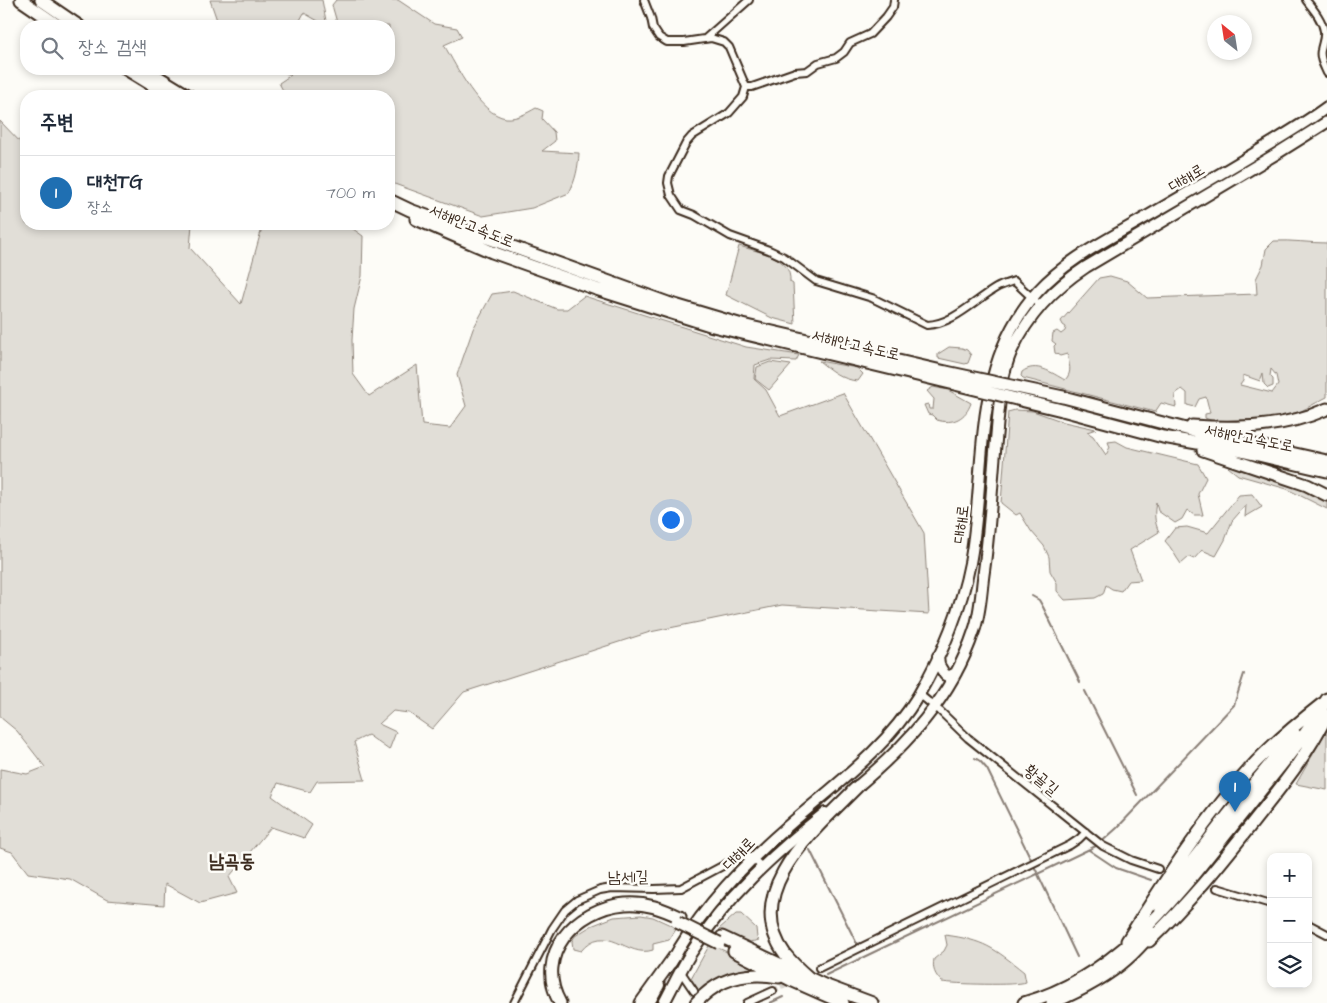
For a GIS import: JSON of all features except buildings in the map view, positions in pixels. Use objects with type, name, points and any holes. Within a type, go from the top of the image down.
[{"type":"highway","points":[[21,0],[50,20]]},
{"type":"highway","points":[[40,0],[70,20]]},
{"type":"highway","points":[[136,75],[160,90]]},
{"type":"highway","points":[[154,75],[179,90]]},
{"type":"highway","name":"대해로","points":[[649,1003],[690,931],[716,898],[753,858],[789,824],[852,772],[890,733],[918,694],[938,655],[964,590],[975,533],[987,402],[993,372],[1003,344],[1019,315],[1054,274],[1078,257],[1302,125],[1327,107]]},
{"type":"highway","name":"대해로","points":[[664,1003],[691,953],[715,920],[762,867],[906,743],[936,707],[956,673],[974,633],[980,605],[1004,376],[1012,350],[1028,322],[1040,306],[1059,286],[1086,267],[1327,122]]},
{"type":"highway","name":"서해안고속도로","points":[[395,203],[410,210],[668,303],[742,325],[944,377],[1163,437],[1255,454],[1327,471]]},
{"type":"highway","name":"서해안고속도로","points":[[395,211],[492,252],[596,289],[695,320],[944,377],[1064,397],[1213,436],[1327,461]]},
{"type":"highway","points":[[1165,423],[1241,428],[1290,422],[1327,409]]},
{"type":"highway","points":[[1163,437],[1276,474],[1307,485],[1327,495]]},
{"type":"highway","points":[[938,655],[939,665],[945,675],[950,676],[956,673]]},
{"type":"highway","points":[[1024,1003],[1054,992],[1123,956],[1194,873],[1306,732],[1327,699]]},
{"type":"highway","points":[[1123,956],[1177,862],[1240,780],[1263,755],[1327,699]]},
{"type":"highway","points":[[1052,1003],[1091,984],[1154,931],[1327,714]]},
{"type":"highway","points":[[890,733],[897,732],[902,734],[906,743]]},
{"type":"highway","points":[[809,978],[792,963],[778,943],[770,918],[772,899],[778,882],[794,855],[858,786]]},
{"type":"highway","points":[[560,1003],[552,981],[552,961],[560,942],[569,930],[581,920],[604,908],[626,904],[652,906],[793,980],[843,1003]]},
{"type":"highway","points":[[566,1003],[559,986],[557,967],[564,946],[579,927],[600,915],[625,909],[651,912],[679,920]]},
{"type":"highway","points":[[720,940],[851,997],[872,1003]]},
{"type":"highway","points":[[641,1003],[674,957]]},
{"type":"highway","points":[[695,997],[732,978],[758,974],[793,980]]},
{"type":"street","points":[[644,0],[653,28],[659,37],[667,42],[684,42],[706,38],[718,39],[724,42],[729,48],[746,88],[743,97],[729,113],[692,136],[686,142],[669,176],[668,183],[671,195],[681,210],[694,215],[730,236],[784,257],[816,281],[872,298],[928,325],[948,320],[996,288],[1014,281],[1040,306]]},
{"type":"street","points":[[706,38],[749,0]]},
{"type":"street","points":[[746,88],[752,88],[781,77],[807,71],[818,63],[836,58],[844,52],[850,43],[870,34],[886,18],[894,0]]},
{"type":"street","points":[[1306,0],[1318,17],[1324,31],[1321,59],[1327,73]]},
{"type":"street","name":"황골길","points":[[918,694],[936,707],[968,738],[1103,846],[1131,860],[1158,869]]},
{"type":"street","points":[[819,968],[1070,845],[1079,840],[1086,832]]},
{"type":"street","name":"남서1길","points":[[514,1003],[560,916],[570,905],[584,896],[612,888],[681,888],[741,856],[753,858]]},
{"type":"street","points":[[753,858],[762,867]]},
{"type":"street","points":[[1217,888],[1267,903]]},
{"type":"street","points":[[1312,926],[1327,934]]},
{"type":"street","points":[[681,972],[695,997]]},
{"type":"street","points":[[747,1003],[773,991]]},
{"type":"shaded area","points":[[210,0],[322,0],[326,20],[316,20],[304,13],[300,20],[217,20]]},
{"type":"shaded area","points":[[336,0],[398,0],[434,24],[457,28],[462,37],[444,45],[462,77],[478,99],[496,115],[506,118],[518,117],[536,108],[543,111],[542,119],[554,132],[555,141],[542,151],[579,153],[576,173],[569,193],[532,208],[483,216],[395,184],[395,90],[283,90],[279,83],[291,75],[395,75],[395,20],[336,20],[332,5]]},
{"type":"shaded area","points":[[0,121],[20,142],[20,230],[192,230],[190,248],[241,304],[261,230],[354,230],[363,236],[362,276],[354,309],[352,340],[353,374],[369,396],[417,365],[422,425],[450,428],[466,406],[457,375],[473,329],[492,294],[513,291],[557,309],[567,309],[584,296],[746,347],[799,355],[796,361],[770,360],[755,365],[754,379],[766,390],[780,416],[843,393],[924,533],[929,614],[782,605],[650,632],[464,692],[432,729],[409,713],[393,711],[379,724],[396,732],[389,750],[368,735],[354,742],[365,780],[317,781],[310,792],[278,783],[272,796],[312,825],[304,838],[271,827],[229,877],[237,893],[200,903],[165,884],[164,905],[107,900],[70,879],[28,873],[12,852],[0,848],[0,769],[27,774],[45,767],[17,731],[0,717]]},
{"type":"shaded area","points":[[1274,241],[1327,243],[1327,397],[1301,411],[1285,418],[1268,422],[1221,422],[1205,418],[1205,414],[1210,413],[1206,397],[1199,399],[1195,407],[1187,405],[1187,393],[1182,389],[1175,394],[1176,407],[1161,403],[1155,412],[1021,376],[1022,372],[1027,369],[1038,368],[1049,371],[1065,380],[1070,368],[1067,354],[1060,356],[1055,353],[1054,346],[1056,344],[1052,341],[1053,333],[1057,331],[1061,334],[1065,331],[1066,327],[1061,321],[1099,278],[1110,276],[1127,281],[1147,298],[1257,294],[1256,279],[1263,265],[1266,249]],"holes":[[[1271,369],[1276,375],[1278,385],[1272,393],[1240,385],[1243,381],[1243,375],[1260,381],[1263,373],[1264,384],[1268,388],[1273,386],[1273,379],[1270,376]]]},
{"type":"shaded area","points":[[739,246],[772,256],[786,266],[790,282],[793,284],[795,324],[772,318],[726,295]]},
{"type":"shaded area","points":[[949,347],[967,350],[971,355],[968,363],[938,358],[938,354]]},
{"type":"shaded area","points":[[819,361],[857,368],[863,374],[858,381],[847,379]]},
{"type":"shaded area","points":[[770,362],[791,365],[769,390],[755,379],[757,367]]},
{"type":"shaded area","points":[[933,387],[948,390],[971,403],[966,413],[958,419],[948,422],[937,420],[928,414],[924,405],[928,404],[929,409],[933,409],[934,399],[927,391]]},
{"type":"shaded area","points":[[1015,410],[1033,411],[1064,422],[1096,429],[1087,432],[1093,436],[1106,455],[1110,447],[1108,442],[1116,441],[1127,447],[1198,464],[1206,478],[1198,494],[1203,515],[1194,515],[1187,510],[1182,519],[1175,523],[1158,511],[1156,502],[1155,517],[1159,532],[1130,550],[1141,580],[1128,581],[1121,591],[1106,585],[1103,594],[1095,598],[1065,600],[1057,591],[1057,583],[1050,571],[1049,557],[1044,546],[1031,531],[1020,513],[1016,515],[1001,503],[1008,412]]},
{"type":"shaded area","points":[[1233,465],[1286,481],[1327,499],[1327,509],[1287,489],[1238,475],[1228,467]]},
{"type":"shaded area","points":[[1252,494],[1262,507],[1245,517],[1246,505],[1232,521],[1225,540],[1216,556],[1202,550],[1194,559],[1189,557],[1181,564],[1165,541],[1175,528],[1187,527],[1208,533],[1239,495]]},
{"type":"shaded area","points":[[1327,730],[1327,790],[1296,784]]},
{"type":"shaded area","points":[[736,914],[741,914],[756,928],[759,940],[743,941],[719,929]]},
{"type":"shaded area","points":[[641,915],[653,917],[677,928],[669,940],[653,944],[653,950],[634,950],[608,939],[590,942],[581,951],[573,949],[572,941],[575,936],[591,926],[614,917]]},
{"type":"shaded area","points":[[945,935],[988,946],[1024,972],[1026,982],[971,984],[942,982],[935,972],[933,963],[934,959],[944,951],[947,945]]},
{"type":"shaded area","points":[[710,944],[746,961],[754,967],[752,970],[716,981],[698,994],[690,980]]},
{"type":"waterway","points":[[1032,596],[1039,600],[1043,607],[1080,682]]},
{"type":"waterway","points":[[826,975],[1098,845],[1117,828],[1234,705],[1244,674]]},
{"type":"waterway","points":[[1085,691],[1137,795]]},
{"type":"waterway","points":[[975,758],[987,769],[1031,859]]},
{"type":"waterway","points":[[810,850],[857,944]]},
{"type":"waterway","points":[[1089,850],[1116,868],[1151,880]]},
{"type":"waterway","points":[[1035,868],[1077,957]]},
{"type":"waterway","points":[[770,1003],[783,997]]},
{"type":"tunnel","points":[[1188,878],[1217,888]]},
{"type":"tunnel","points":[[773,991],[794,981]]},
{"type":"place","name":"대천TG","points":[[1235,812]]},
{"type":"district","name":"남곡동","points":[[232,860]]}]
